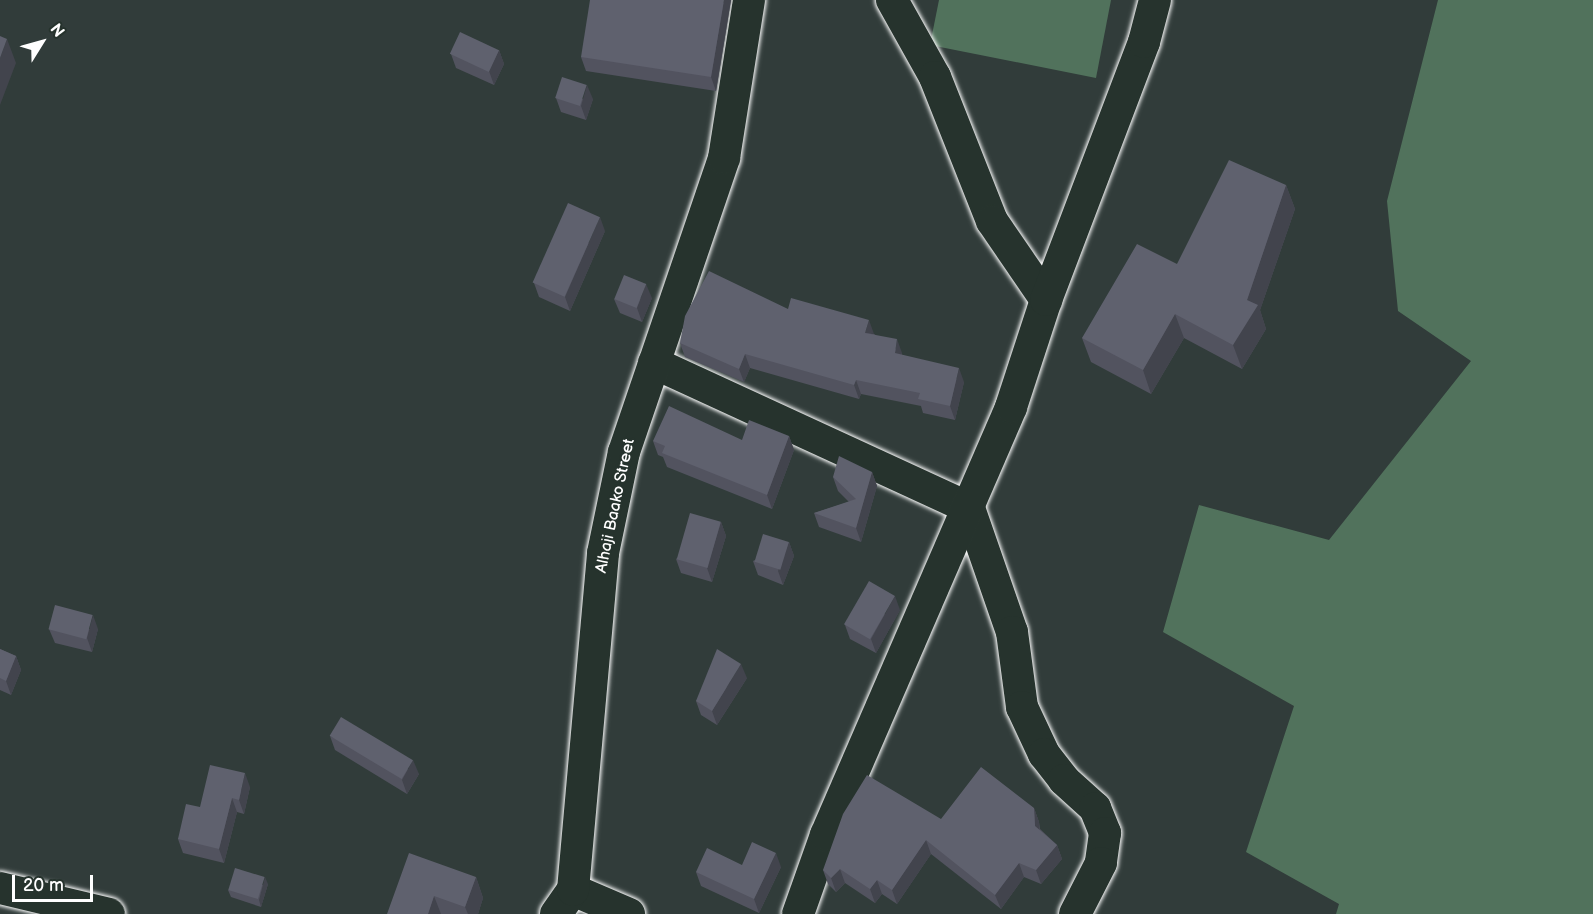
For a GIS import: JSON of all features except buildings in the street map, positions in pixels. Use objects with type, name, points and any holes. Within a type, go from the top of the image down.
[{"type":"street","name":"Alhaji Baako Street","points":[[564,902],[603,554],[624,452],[724,158],[749,0]]},
{"type":"street","points":[[892,0],[935,77],[992,221],[1046,300]]},
{"type":"street","points":[[798,914],[826,835],[1011,407],[1046,300],[1144,42],[1155,0]]},
{"type":"street","points":[[654,363],[969,508],[1012,632],[1022,707],[1044,754],[1064,780],[1095,808],[1105,834],[1101,863],[1075,914]]},
{"type":"street","points":[[0,888],[109,914]]},
{"type":"street","points":[[564,902],[629,914]]},
{"type":"green space","points":[[939,0],[1111,0],[1096,78],[930,45]]},
{"type":"green space","points":[[1438,0],[1593,0],[1593,914],[1336,914],[1339,904],[1246,852],[1294,706],[1163,632],[1199,505],[1329,540],[1471,361],[1398,311],[1387,201]]}]
